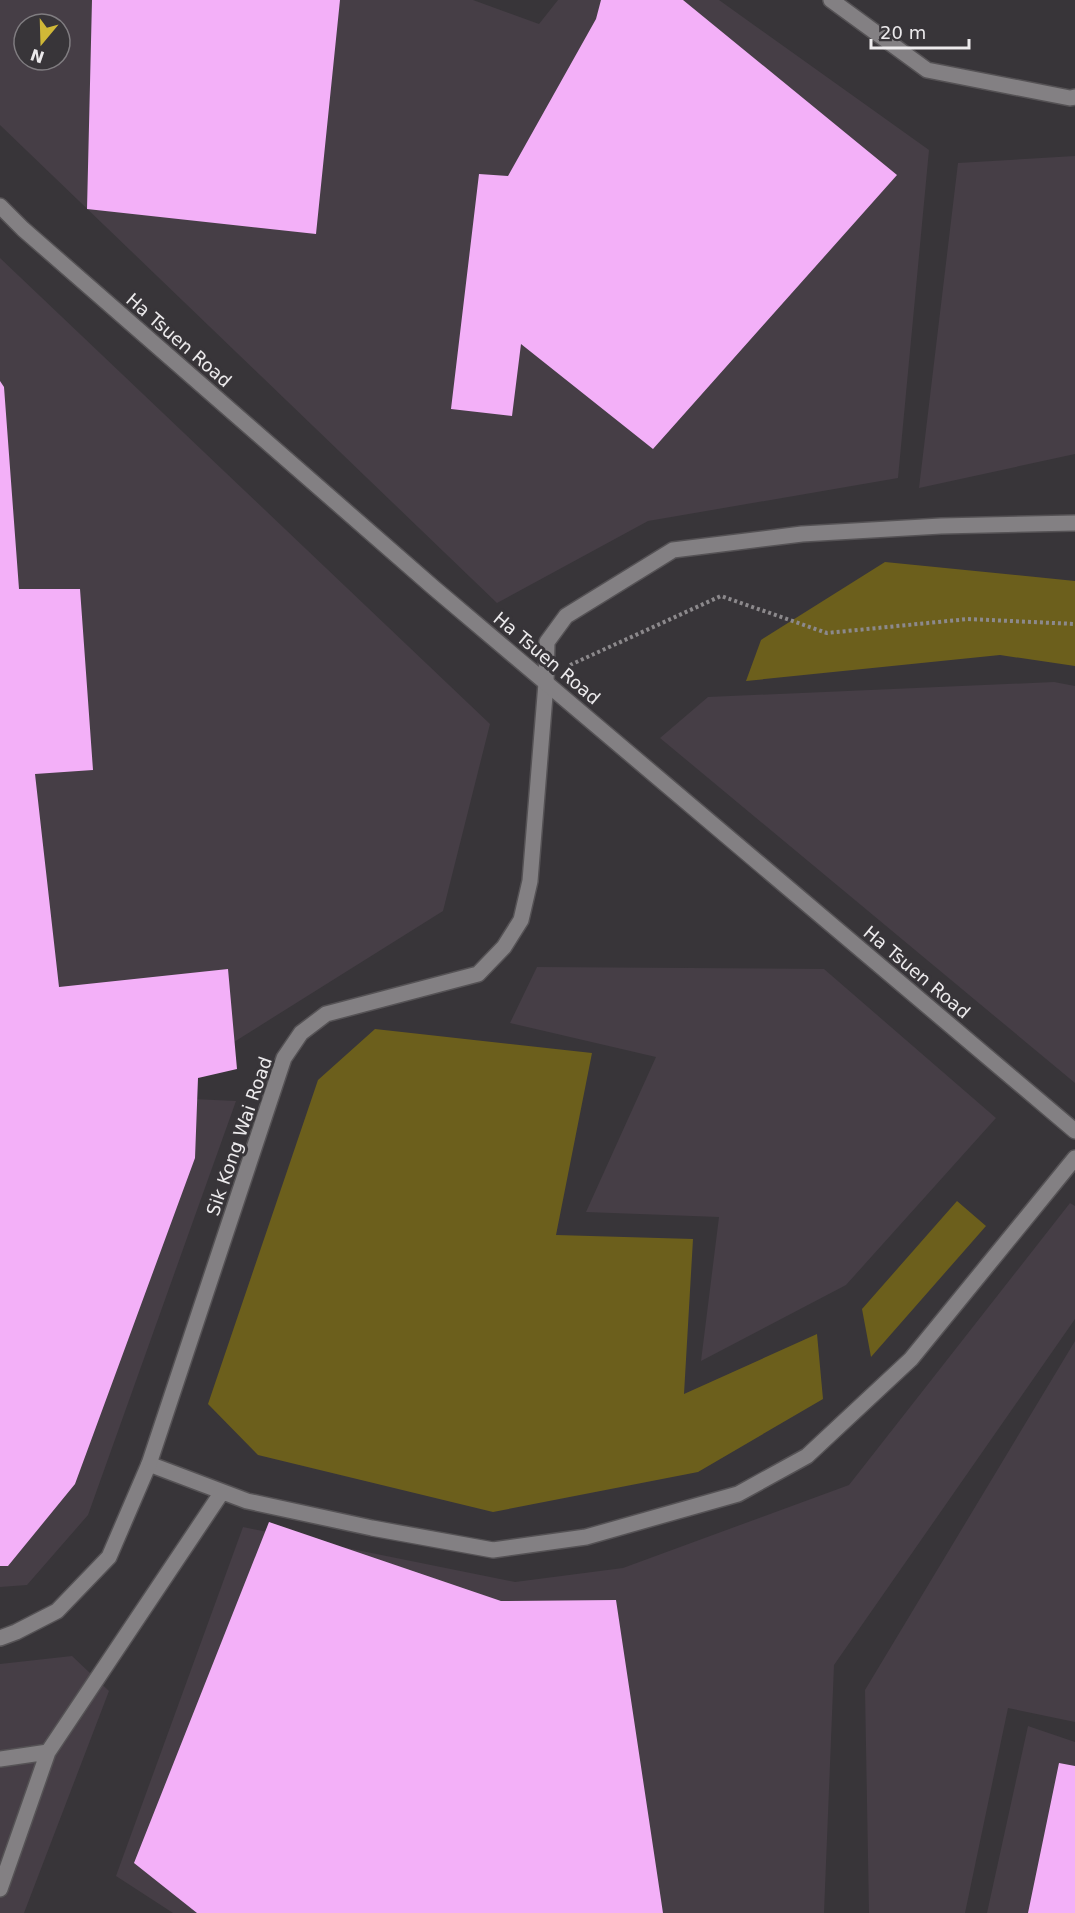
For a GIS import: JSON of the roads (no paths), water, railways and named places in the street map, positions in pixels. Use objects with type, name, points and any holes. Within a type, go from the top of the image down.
[{"type":"street","points":[[831,0],[927,70],[1070,98],[1075,97]]},
{"type":"street","name":"Ha Tsuen Road","points":[[0,206],[23,229],[434,588],[1075,1131]]},
{"type":"street","name":"Sik Kong Wai Road","points":[[0,1638],[57,1611],[109,1557],[149,1464],[284,1058],[301,1033],[326,1014],[478,974],[504,946],[521,920],[530,880],[546,683],[547,642],[566,616],[673,550],[802,534],[941,526],[1075,523]]},
{"type":"street","points":[[149,1464],[247,1501],[372,1528],[493,1550],[586,1538],[738,1494],[807,1456],[911,1359],[1075,1158]]},
{"type":"street","points":[[0,1889],[48,1752],[222,1491]]},
{"type":"street","points":[[0,1758],[48,1752]]}]
